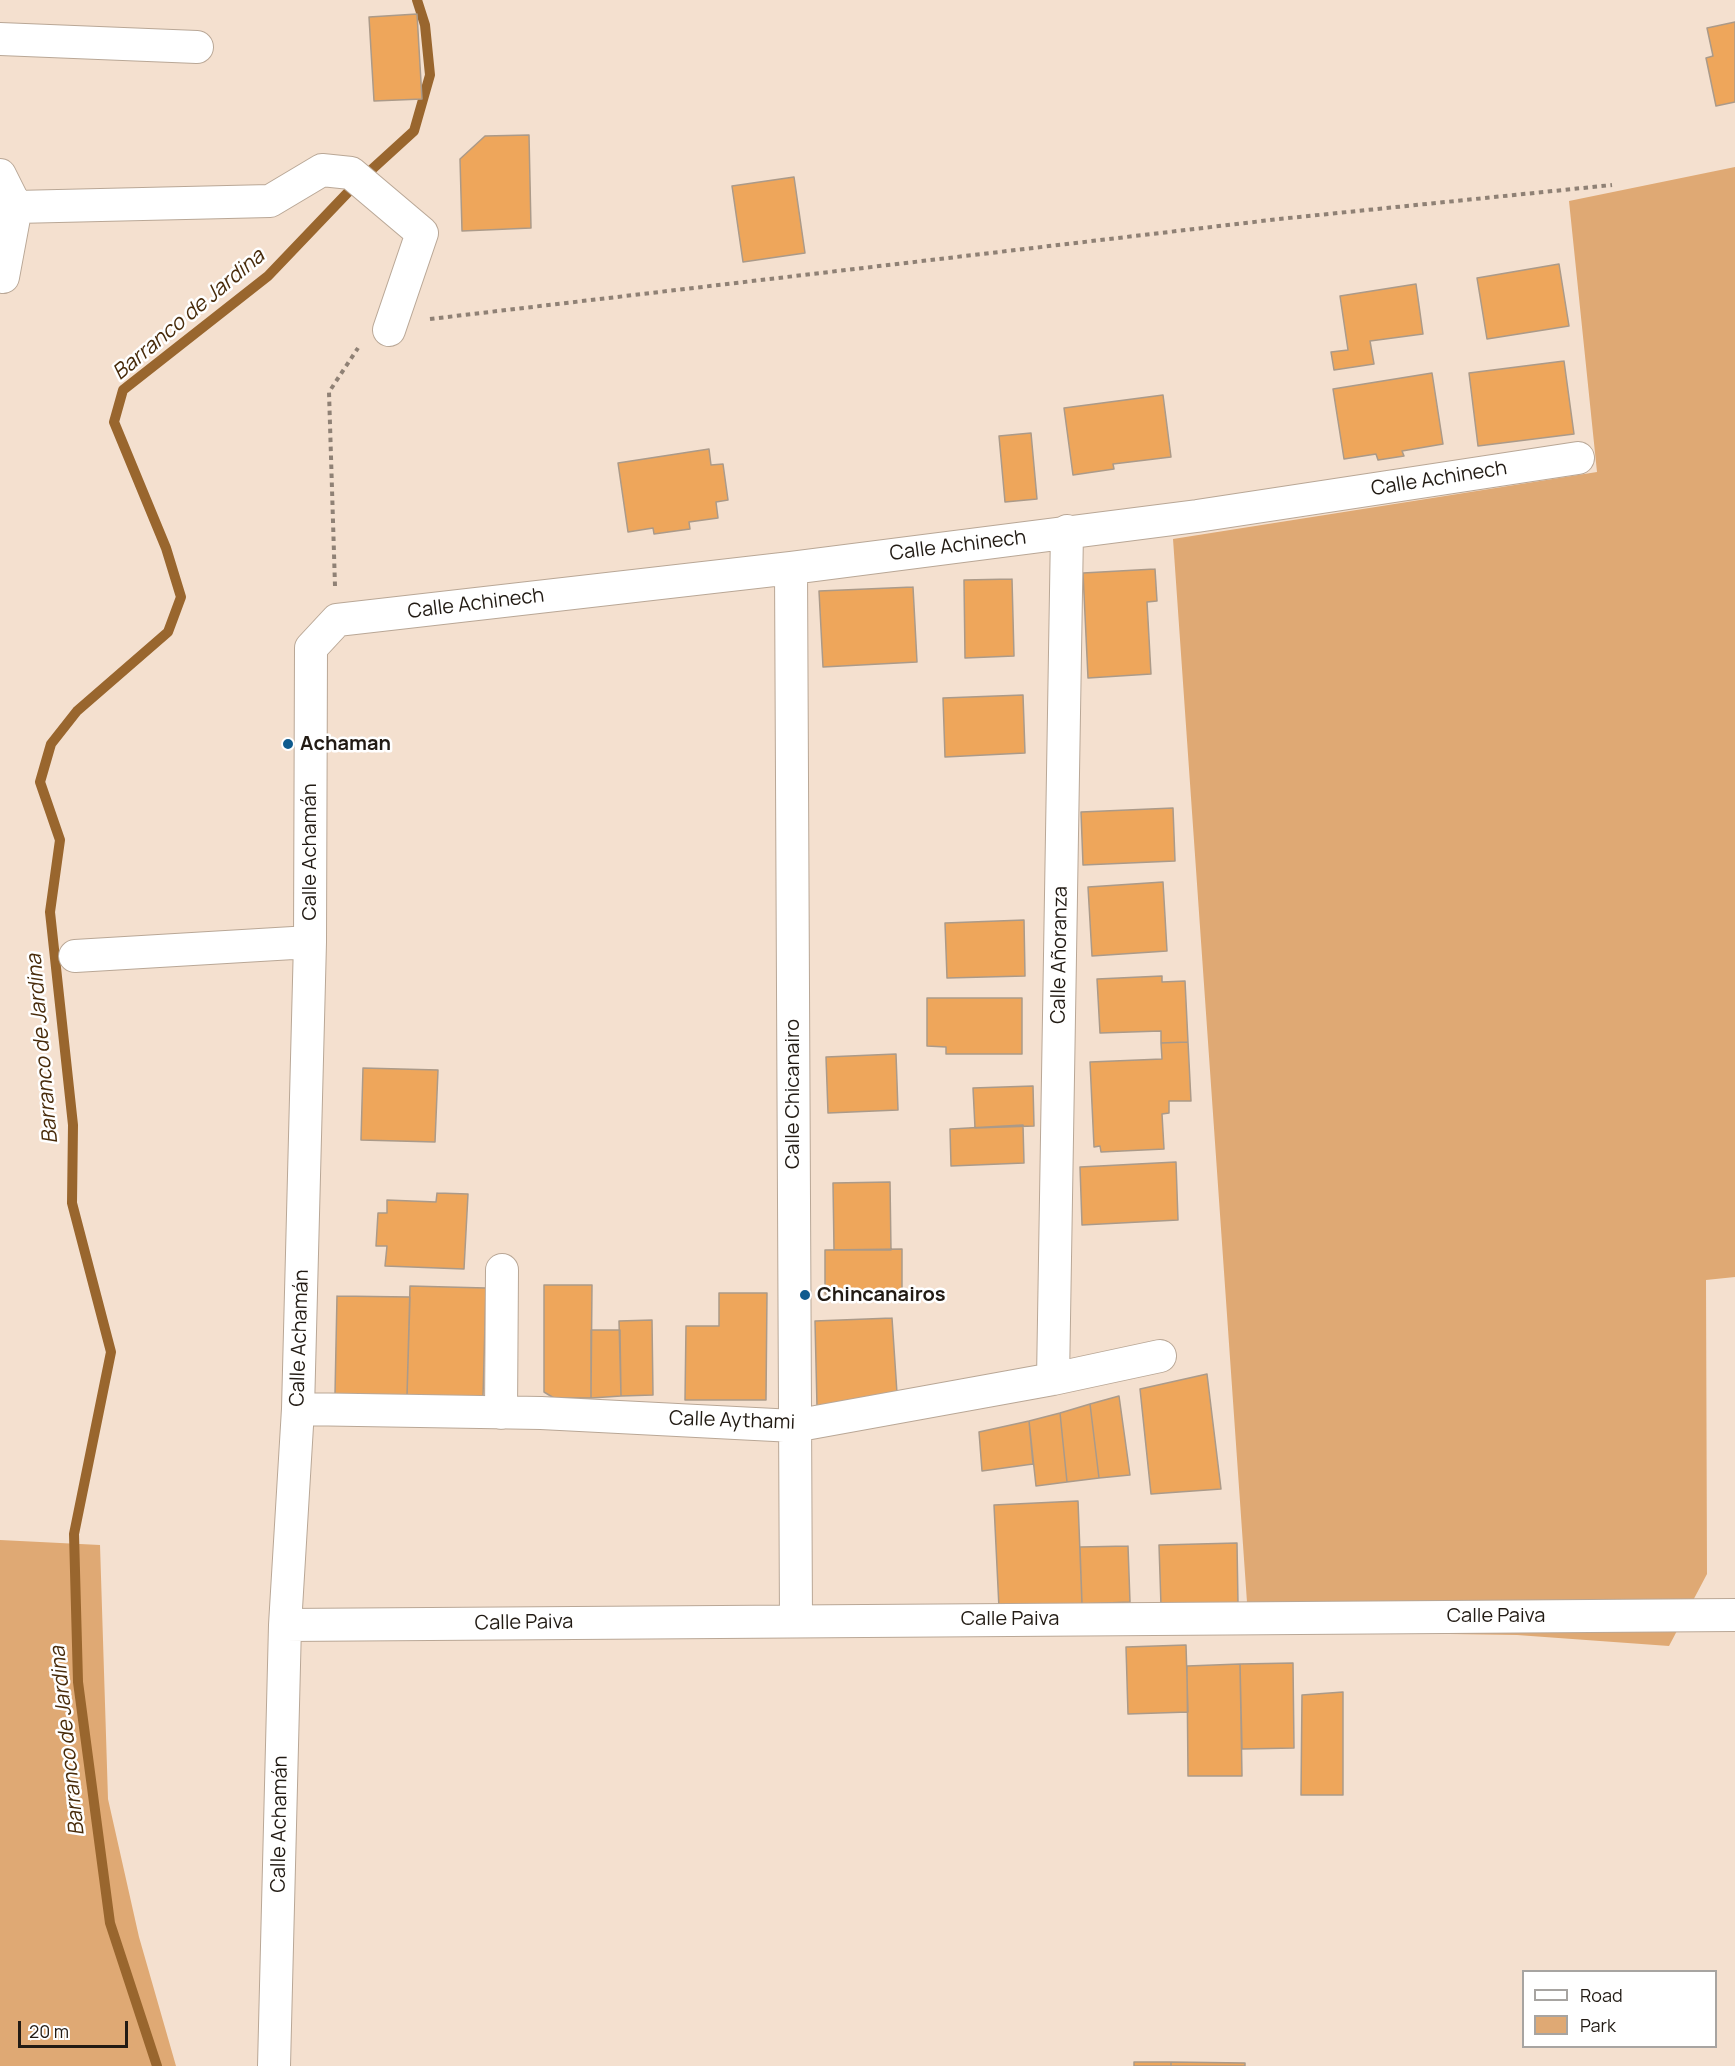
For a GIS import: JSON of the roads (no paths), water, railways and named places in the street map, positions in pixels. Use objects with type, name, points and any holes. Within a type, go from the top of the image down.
[{"type":"street","points":[[0,39],[197,47]]},
{"type":"street","points":[[16,207],[270,201],[322,170],[361,182],[422,233],[389,330]]},
{"type":"street","points":[[0,176],[16,207],[3,277]]},
{"type":"street","name":"Calle Achinech","points":[[337,620],[791,568],[1197,516],[1578,458]]},
{"type":"street","name":"Calle Añoranza","points":[[1053,1379],[1067,531]]},
{"type":"street","name":"Calle Chicanairo","points":[[791,568],[796,1620]]},
{"type":"street","name":"Calle Achamán","points":[[274,2066],[285,1625],[298,1409],[310,942],[311,648],[337,620]]},
{"type":"street","points":[[75,956],[310,942]]},
{"type":"street","points":[[501,1413],[502,1270]]},
{"type":"street","name":"Calle Aythami","points":[[298,1409],[501,1413],[794,1426],[1053,1379],[1161,1356]]},
{"type":"street","name":"Calle Paiva","points":[[285,1625],[1735,1615]]},
{"type":"waterway","name":"Barranco de Jardina","points":[[369,172],[414,131],[430,75],[425,25],[417,0]]},
{"type":"waterway","name":"Barranco de Jardina","points":[[157,2066],[110,1923],[78,1682],[74,1534],[111,1352],[72,1203],[73,1125],[50,912],[60,840],[40,782],[51,744],[77,711],[168,632],[181,597],[166,548],[114,422],[123,390],[268,276],[354,186]]},
{"type":"place","name":"Achaman","points":[[288,744]]},
{"type":"place","name":"Chincanairos","points":[[805,1295]]}]
